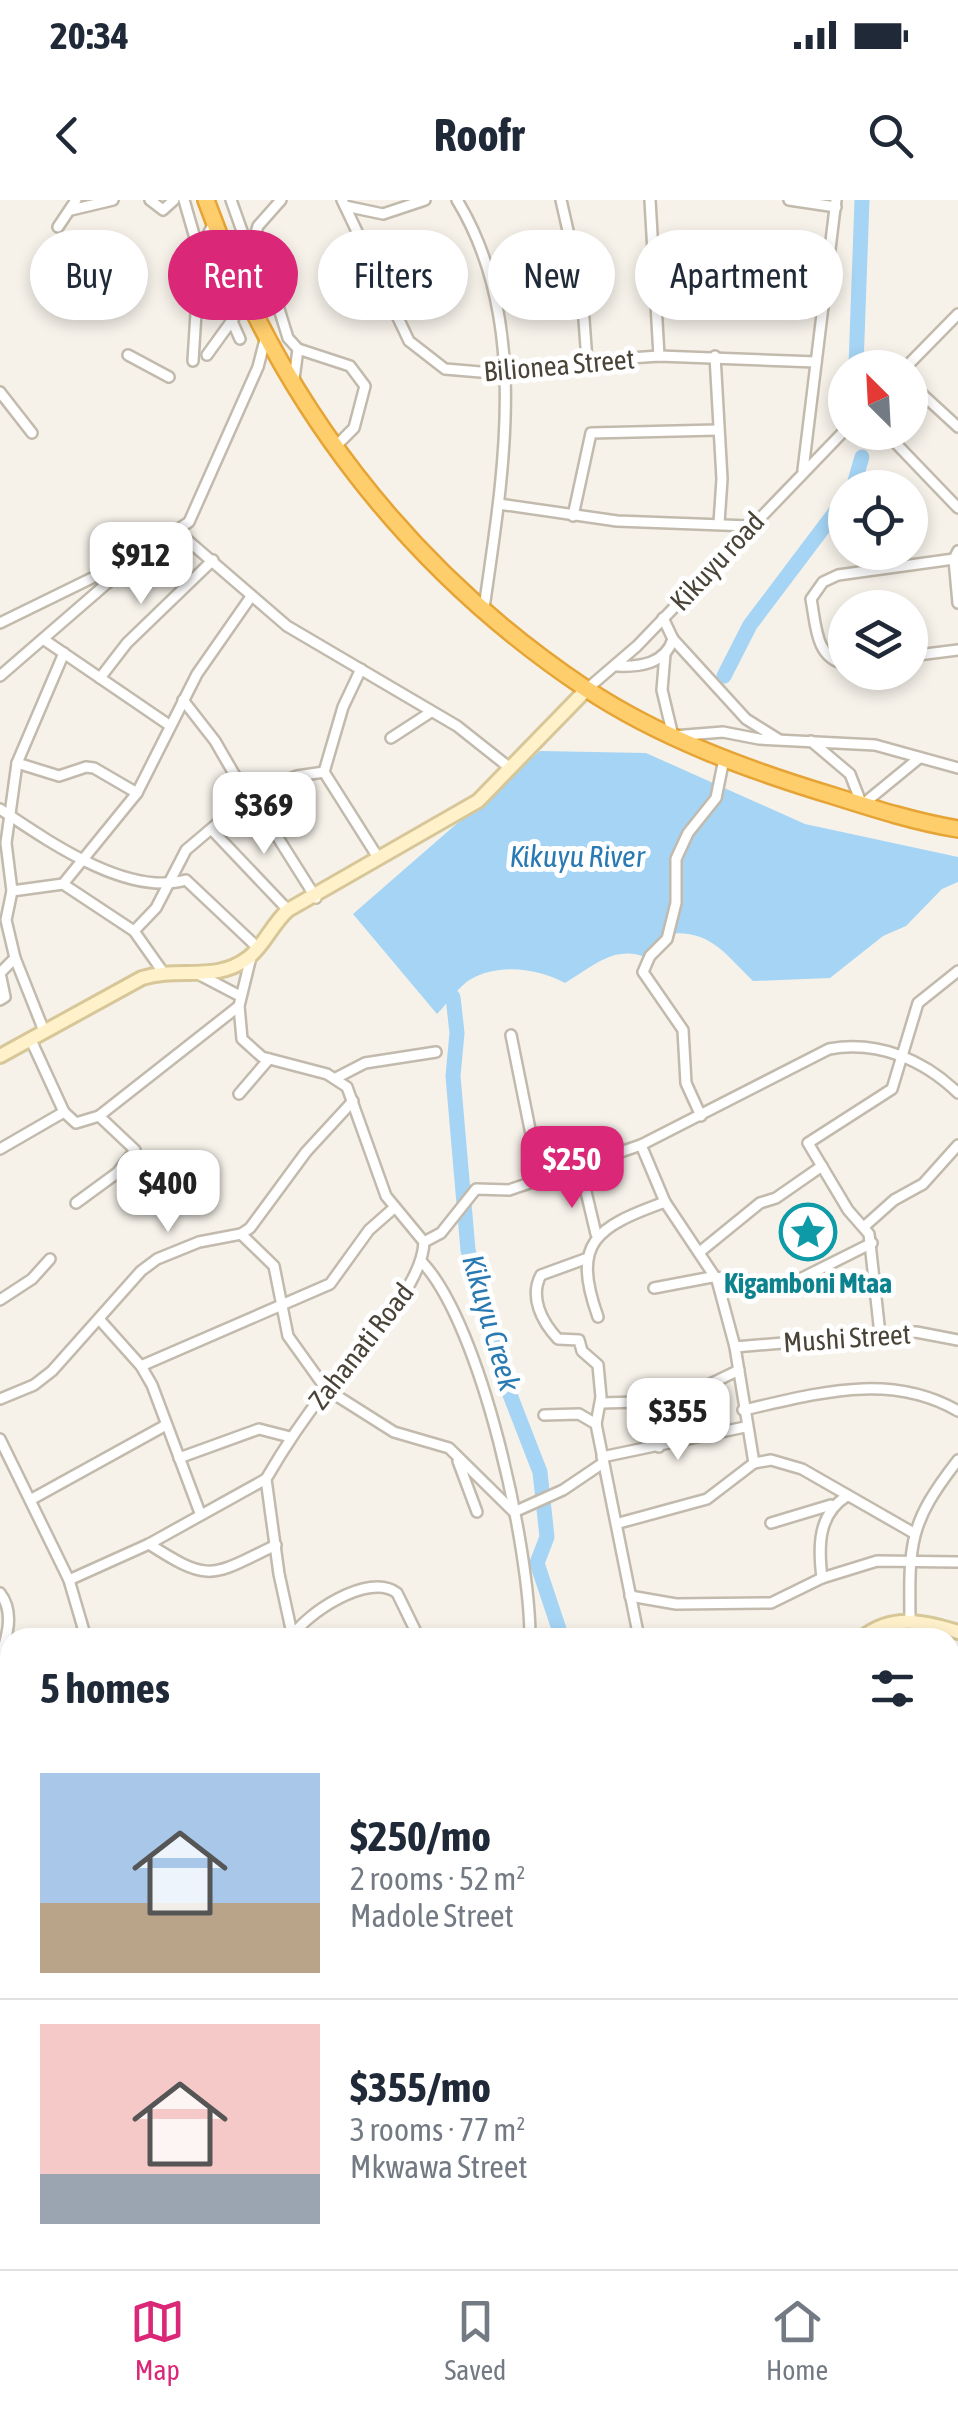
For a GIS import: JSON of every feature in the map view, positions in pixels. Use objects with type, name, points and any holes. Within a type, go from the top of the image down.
[{"type":"highway","points":[[206,200],[217,230]]},
{"type":"highway","points":[[255,320],[334,448],[412,543],[484,608],[587,689],[724,759],[862,805],[958,829]]},
{"type":"street","points":[[58,227],[73,205],[113,200]]},
{"type":"street","points":[[150,200],[163,210],[174,200]]},
{"type":"street","points":[[184,200],[194,230]]},
{"type":"street","points":[[230,200],[242,230]]},
{"type":"street","points":[[257,230],[282,200]]},
{"type":"street","points":[[344,203],[382,214],[425,200]]},
{"type":"street","points":[[457,200],[480,239],[496,284],[504,374],[499,504],[484,608]]},
{"type":"street","points":[[560,200],[582,292],[587,361]]},
{"type":"street","points":[[650,200],[652,230]]},
{"type":"street","points":[[789,200],[836,204],[833,230]]},
{"type":"street","name":"Bilionea Street","points":[[344,203],[388,304],[416,350],[445,369],[504,374],[587,361],[660,356],[816,362]]},
{"type":"street","points":[[210,230],[214,222]]},
{"type":"street","points":[[923,350],[958,314]]},
{"type":"street","points":[[193,362],[196,320]]},
{"type":"street","points":[[282,320],[288,338],[298,349],[350,366],[365,386],[354,428],[334,448]]},
{"type":"street","points":[[658,320],[660,356]]},
{"type":"street","points":[[803,470],[821,320]]},
{"type":"street","points":[[207,355],[232,322],[240,339]]},
{"type":"street","points":[[0,623],[178,532],[199,509],[265,340]]},
{"type":"street","points":[[294,382],[298,349]]},
{"type":"street","points":[[128,355],[169,378]]},
{"type":"street","points":[[715,356],[722,479],[719,523]]},
{"type":"street","points":[[0,392],[32,433]]},
{"type":"street","points":[[928,400],[958,427]]},
{"type":"street","points":[[573,516],[590,433],[718,430]]},
{"type":"street","name":"Kikuyu road","points":[[587,689],[617,666],[828,446]]},
{"type":"street","points":[[903,450],[958,508]]},
{"type":"street","points":[[499,504],[669,526],[749,526]]},
{"type":"street","points":[[178,532],[250,598],[300,634],[457,726],[510,768]]},
{"type":"street","points":[[0,676],[141,554]]},
{"type":"street","points":[[828,657],[820,645],[812,599],[822,582],[838,575],[956,555],[958,603]]},
{"type":"street","points":[[100,678],[127,643],[174,602],[212,560]]},
{"type":"street","points":[[63,884],[137,793],[183,700],[250,598]]},
{"type":"street","points":[[663,618],[673,639],[746,718],[778,739]]},
{"type":"street","points":[[43,639],[169,725]]},
{"type":"street","points":[[673,639],[665,654],[662,690],[673,736],[723,732],[875,745],[958,768]]},
{"type":"street","points":[[928,654],[958,650]]},
{"type":"street","points":[[44,1031],[3,925],[12,891],[4,812],[18,763],[64,654]]},
{"type":"street","points":[[617,666],[648,664],[665,654]]},
{"type":"street","points":[[361,669],[343,707],[324,772],[379,859]]},
{"type":"street","points":[[587,689],[478,801],[316,898],[288,910],[270,926],[254,952],[240,1001],[242,1040],[250,1050],[268,1059],[336,1078],[353,1101],[378,1180],[394,1208],[424,1242],[441,1233],[476,1189],[509,1190],[641,1145],[829,1049],[901,1054],[931,1069],[958,1091]]},
{"type":"street","points":[[183,700],[215,741],[316,898]]},
{"type":"street","points":[[391,738],[431,712]]},
{"type":"street","points":[[805,738],[850,774],[862,805],[918,759]]},
{"type":"street","points":[[701,1116],[684,1076],[683,1030],[643,972],[650,956],[667,939],[676,903],[676,858],[688,833],[716,798],[724,759]]},
{"type":"street","points":[[18,763],[58,776],[86,766],[137,793]]},
{"type":"street","points":[[134,931],[156,908],[186,850],[249,797],[297,776],[324,772]]},
{"type":"street","points":[[4,812],[82,861],[160,887],[186,880],[254,952]]},
{"type":"street","points":[[212,830],[288,910]]},
{"type":"street","points":[[12,891],[63,884],[134,931],[163,972]]},
{"type":"street","points":[[0,1056],[163,972],[218,974],[254,952]]},
{"type":"street","points":[[0,1000],[4,997],[0,972],[16,958]]},
{"type":"street","points":[[880,1334],[872,1243],[866,1225],[848,1210],[809,1148],[810,1139],[892,1090],[918,1003],[958,970]]},
{"type":"street","points":[[196,973],[240,1001]]},
{"type":"street","points":[[30,1038],[64,1112],[76,1123],[99,1116],[240,1001]]},
{"type":"street","points":[[511,1035],[540,1179]]},
{"type":"street","points":[[336,1078],[366,1063],[436,1052]]},
{"type":"street","points":[[240,1094],[268,1059]]},
{"type":"street","points":[[0,1399],[34,1385],[52,1371],[157,1259],[200,1242],[241,1234],[263,1215],[306,1152],[353,1101]]},
{"type":"street","points":[[0,1149],[64,1112]]},
{"type":"street","points":[[76,1204],[117,1173],[134,1150],[99,1116]]},
{"type":"street","points":[[641,1145],[664,1202],[701,1251],[717,1280],[735,1347],[742,1410],[754,1463]]},
{"type":"street","points":[[866,1225],[894,1200],[923,1184],[958,1145]]},
{"type":"street","points":[[586,1164],[583,1178],[596,1234],[585,1260],[589,1295],[598,1317]]},
{"type":"street","points":[[701,1251],[760,1203],[776,1198],[822,1166]]},
{"type":"street","points":[[571,1168],[583,1178]]},
{"type":"street","points":[[596,1234],[664,1202]]},
{"type":"street","points":[[141,1366],[330,1284],[369,1230],[394,1208]]},
{"type":"street","points":[[241,1234],[274,1266],[288,1336],[326,1389],[394,1432],[437,1442],[514,1512]]},
{"type":"street","name":"Zahanati Road","points":[[266,1479],[290,1438],[422,1262],[424,1242]]},
{"type":"street","points":[[654,1288],[697,1284],[712,1277],[792,1283],[872,1243]]},
{"type":"street","points":[[0,1300],[32,1279],[50,1259]]},
{"type":"street","points":[[585,1260],[541,1275],[535,1285],[538,1309],[558,1339],[579,1340],[582,1351],[598,1365],[601,1404],[596,1424],[619,1523],[637,1628]]},
{"type":"street","points":[[422,1262],[447,1299],[487,1396],[514,1512],[529,1628]]},
{"type":"street","points":[[99,1318],[141,1366],[200,1512]]},
{"type":"street","name":"Mushi Street","points":[[735,1347],[932,1332],[958,1340]]},
{"type":"street","points":[[601,1404],[656,1402],[686,1396],[738,1370]]},
{"type":"street","points":[[742,1410],[834,1391],[886,1387],[914,1391],[958,1411]]},
{"type":"street","points":[[656,1402],[659,1447]]},
{"type":"street","points":[[544,1415],[578,1414],[596,1424]]},
{"type":"street","points":[[32,1499],[166,1425]]},
{"type":"street","points":[[514,1512],[563,1490],[603,1460],[746,1427]]},
{"type":"street","points":[[179,1458],[259,1429],[290,1438]]},
{"type":"street","points":[[0,1439],[68,1580],[83,1628]]},
{"type":"street","points":[[454,1454],[477,1512]]},
{"type":"street","points":[[910,1620],[912,1532],[930,1497],[958,1460]]},
{"type":"street","points":[[619,1523],[718,1494],[754,1463],[786,1462],[912,1532]]},
{"type":"street","points":[[68,1580],[149,1544],[200,1512],[266,1479],[291,1628]]},
{"type":"street","points":[[771,1523],[832,1506],[847,1496]]},
{"type":"street","points":[[822,1578],[821,1537],[832,1506]]},
{"type":"street","points":[[149,1544],[190,1571],[206,1575],[276,1545]]},
{"type":"street","points":[[630,1596],[676,1604],[757,1605],[783,1600],[822,1578],[877,1561],[958,1562]]},
{"type":"street","points":[[303,1628],[314,1612],[355,1590],[381,1587],[397,1593],[414,1628]]},
{"type":"street","points":[[0,1592],[8,1603],[6,1628]]},
{"type":"street","points":[[875,1628],[910,1620],[942,1628]]},
{"type":"water","name":"Kikuyu River","points":[[540,751],[646,753],[805,824],[958,857],[958,882],[942,889],[906,926],[883,936],[830,978],[753,981],[705,939],[666,934],[645,957],[613,956],[565,983],[518,969],[482,974],[462,986],[437,1014],[353,914]]},
{"type":"waterway","name":"Kikuyu River","points":[[857,350],[862,200]]},
{"type":"waterway","name":"Kikuyu River","points":[[858,470],[862,457]]},
{"type":"waterway","name":"Kikuyu River","points":[[724,676],[750,625],[828,522]]},
{"type":"waterway","name":"Kikuyu Creek","points":[[453,997],[457,1033],[453,1076],[468,1250],[500,1369],[540,1472],[547,1537],[537,1563],[559,1628]]},
{"type":"place","name":"Kigamboni Mtaa","points":[[808,1232]]}]
